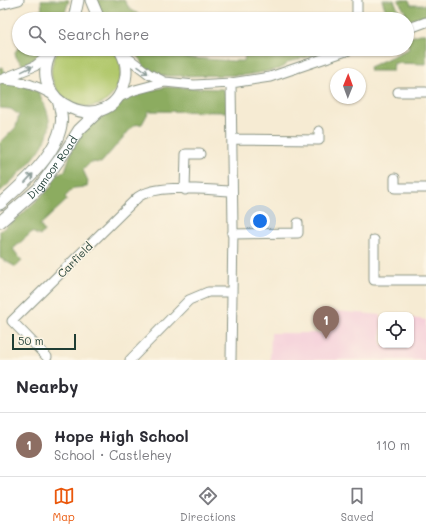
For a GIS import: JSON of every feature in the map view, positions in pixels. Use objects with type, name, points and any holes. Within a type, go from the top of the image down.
[{"type":"street","points":[[0,5],[19,0]]},
{"type":"street","points":[[75,12],[78,0]]},
{"type":"street","points":[[91,0],[96,12]]},
{"type":"street","points":[[357,0],[357,12]]},
{"type":"street","points":[[414,26],[426,22]]},
{"type":"street","points":[[0,80],[34,66],[47,56]]},
{"type":"street","name":"Digmoor Road","points":[[0,204],[28,179],[50,151],[59,135],[62,124],[61,113],[46,77],[46,65],[50,56]]},
{"type":"street","points":[[117,98],[123,88],[126,77],[126,65],[123,56]]},
{"type":"street","points":[[127,56],[149,74],[165,82],[194,85],[231,83],[270,77],[332,56]]},
{"type":"street","points":[[0,80],[20,80],[39,86],[67,107],[78,111],[90,112],[101,109]]},
{"type":"street","points":[[117,98],[135,90],[165,82]]},
{"type":"street","points":[[231,83],[232,360]]},
{"type":"street","points":[[398,92],[426,92]]},
{"type":"street","name":"Digmoor Road","points":[[0,222],[38,189],[68,149],[79,130],[101,109],[117,98]]},
{"type":"street","points":[[232,139],[319,140],[320,131]]},
{"type":"street","points":[[185,190],[186,154],[200,154]]},
{"type":"street","points":[[395,178],[395,188],[426,188]]},
{"type":"street","name":"Carfield","points":[[47,357],[12,321],[138,198],[154,190],[232,191]]},
{"type":"street","points":[[232,234],[298,233],[298,223]]},
{"type":"street","points":[[374,240],[374,280],[426,280]]},
{"type":"street","points":[[130,360],[189,300],[208,292],[231,292]]},
{"type":"shaded area","points":[[323,310],[378,315],[378,348],[414,348],[414,318],[426,320],[426,360],[270,360],[271,333],[322,333]]},
{"type":"green space","points":[[41,0],[69,0],[65,12],[34,12],[42,9]]},
{"type":"green space","points":[[97,0],[124,0],[130,9],[135,12],[101,12]]},
{"type":"green space","points":[[382,0],[394,0],[399,12],[386,12]]},
{"type":"green space","points":[[398,0],[409,0],[411,5],[426,5],[426,16],[414,19],[414,12],[405,12]]},
{"type":"green space","points":[[426,34],[426,64],[394,63],[393,71],[370,71],[369,67],[393,56],[414,56],[414,36]]},
{"type":"green space","points":[[37,56],[32,61],[23,65],[16,57]]},
{"type":"green space","points":[[56,56],[118,56],[120,61],[121,74],[119,83],[109,98],[96,106],[82,106],[69,101],[59,92],[52,79],[52,65]]},
{"type":"green space","points":[[138,56],[174,56],[244,61],[245,56],[310,56],[289,62],[280,69],[247,75],[168,76],[150,73],[142,67],[142,61]]},
{"type":"green space","points":[[0,67],[3,68],[9,81],[38,91],[48,116],[49,130],[40,150],[24,169],[0,192],[0,143],[16,127],[19,115],[11,109],[0,108]]},
{"type":"green space","points":[[166,87],[223,89],[228,97],[226,112],[149,111],[142,124],[134,125],[101,163],[91,162],[83,170],[88,181],[87,187],[74,188],[65,197],[67,200],[40,225],[44,231],[40,236],[32,232],[13,249],[22,261],[16,267],[0,258],[0,231],[20,216],[52,186],[54,175],[65,171],[74,143],[88,125],[108,113],[126,96]]},
{"type":"place","name":"Hope High School","points":[[326,339]]}]
